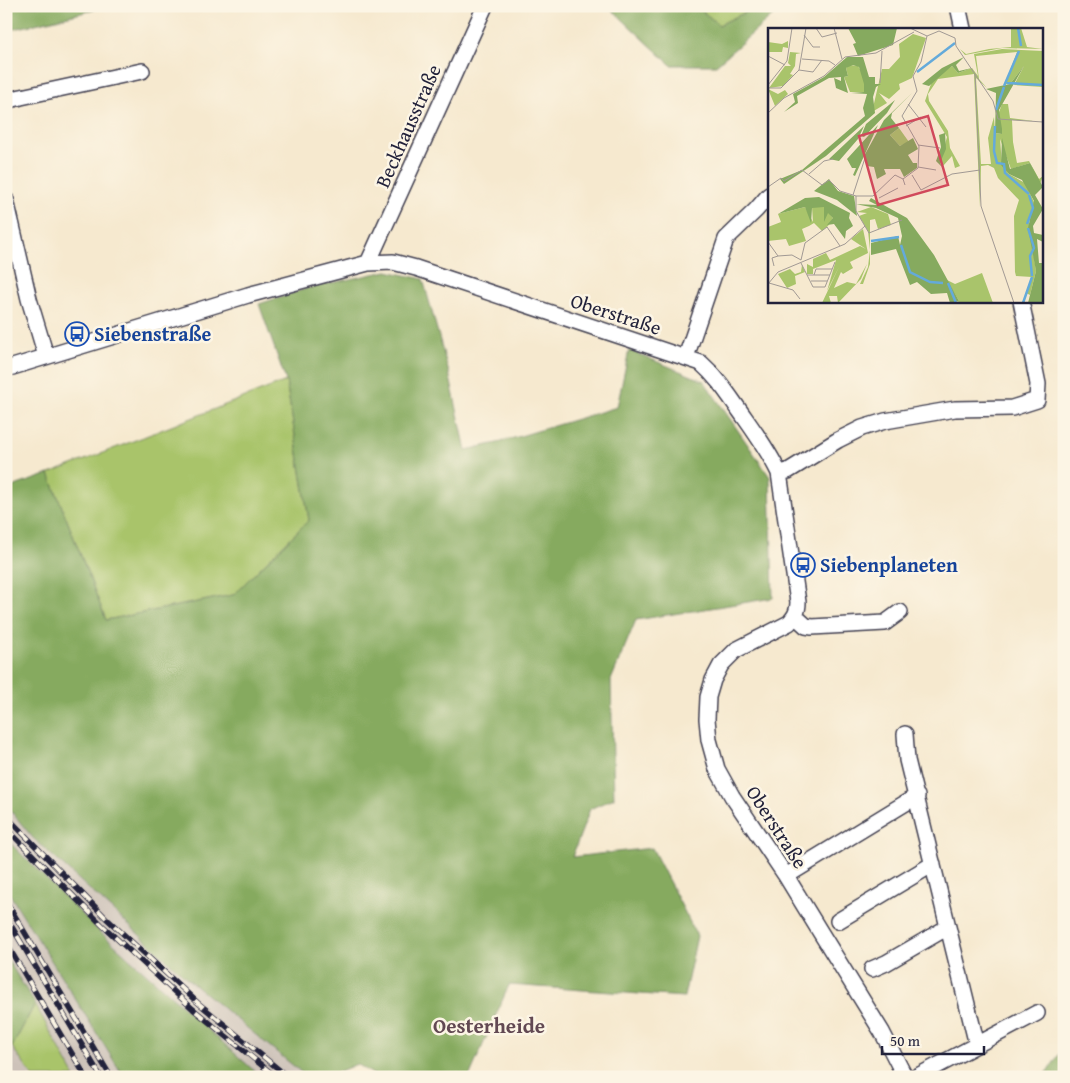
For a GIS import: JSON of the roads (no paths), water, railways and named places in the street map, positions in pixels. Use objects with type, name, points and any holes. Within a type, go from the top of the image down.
[{"type":"street","name":"Beckhausstraße","points":[[368,263],[485,6]]},
{"type":"street","points":[[958,6],[963,28]]},
{"type":"street","points":[[6,101],[142,71]]},
{"type":"street","points":[[686,358],[726,240],[768,196]]},
{"type":"street","points":[[6,200],[28,298],[46,356]]},
{"type":"street","name":"Oberstraße","points":[[6,369],[248,295],[368,263],[392,262],[416,268],[701,363],[714,375],[749,424],[774,461],[779,473],[798,602],[798,610],[789,622],[736,650],[721,665],[712,680],[708,697],[707,719],[709,740],[717,769],[732,796],[786,876],[882,1032],[905,1077]]},
{"type":"street","points":[[779,473],[788,471],[838,440],[862,428],[885,420],[955,409],[1012,408],[1037,400],[1038,384],[1021,302]]},
{"type":"street","points":[[795,616],[806,626],[812,627],[885,623],[900,612]]},
{"type":"street","points":[[905,734],[907,760],[977,1044]]},
{"type":"street","points":[[786,876],[917,796]]},
{"type":"street","points":[[838,921],[933,864]]},
{"type":"street","points":[[853,985],[869,971],[948,927]]},
{"type":"street","points":[[916,1077],[1037,1013]]},
{"type":"railway","points":[[6,816],[107,919],[197,1002],[288,1077]]},
{"type":"railway","points":[[6,828],[102,925],[193,1009],[276,1077]]},
{"type":"railway","points":[[6,901],[111,1077]]},
{"type":"railway","points":[[6,917],[101,1077]]},
{"type":"railway","points":[[6,943],[86,1077]]},
{"type":"place","name":"Siebenstraße","points":[[77,334]]},
{"type":"place","name":"Siebenplaneten","points":[[803,565]]},
{"type":"district","name":"Oesterheide","points":[[489,1026]]}]
